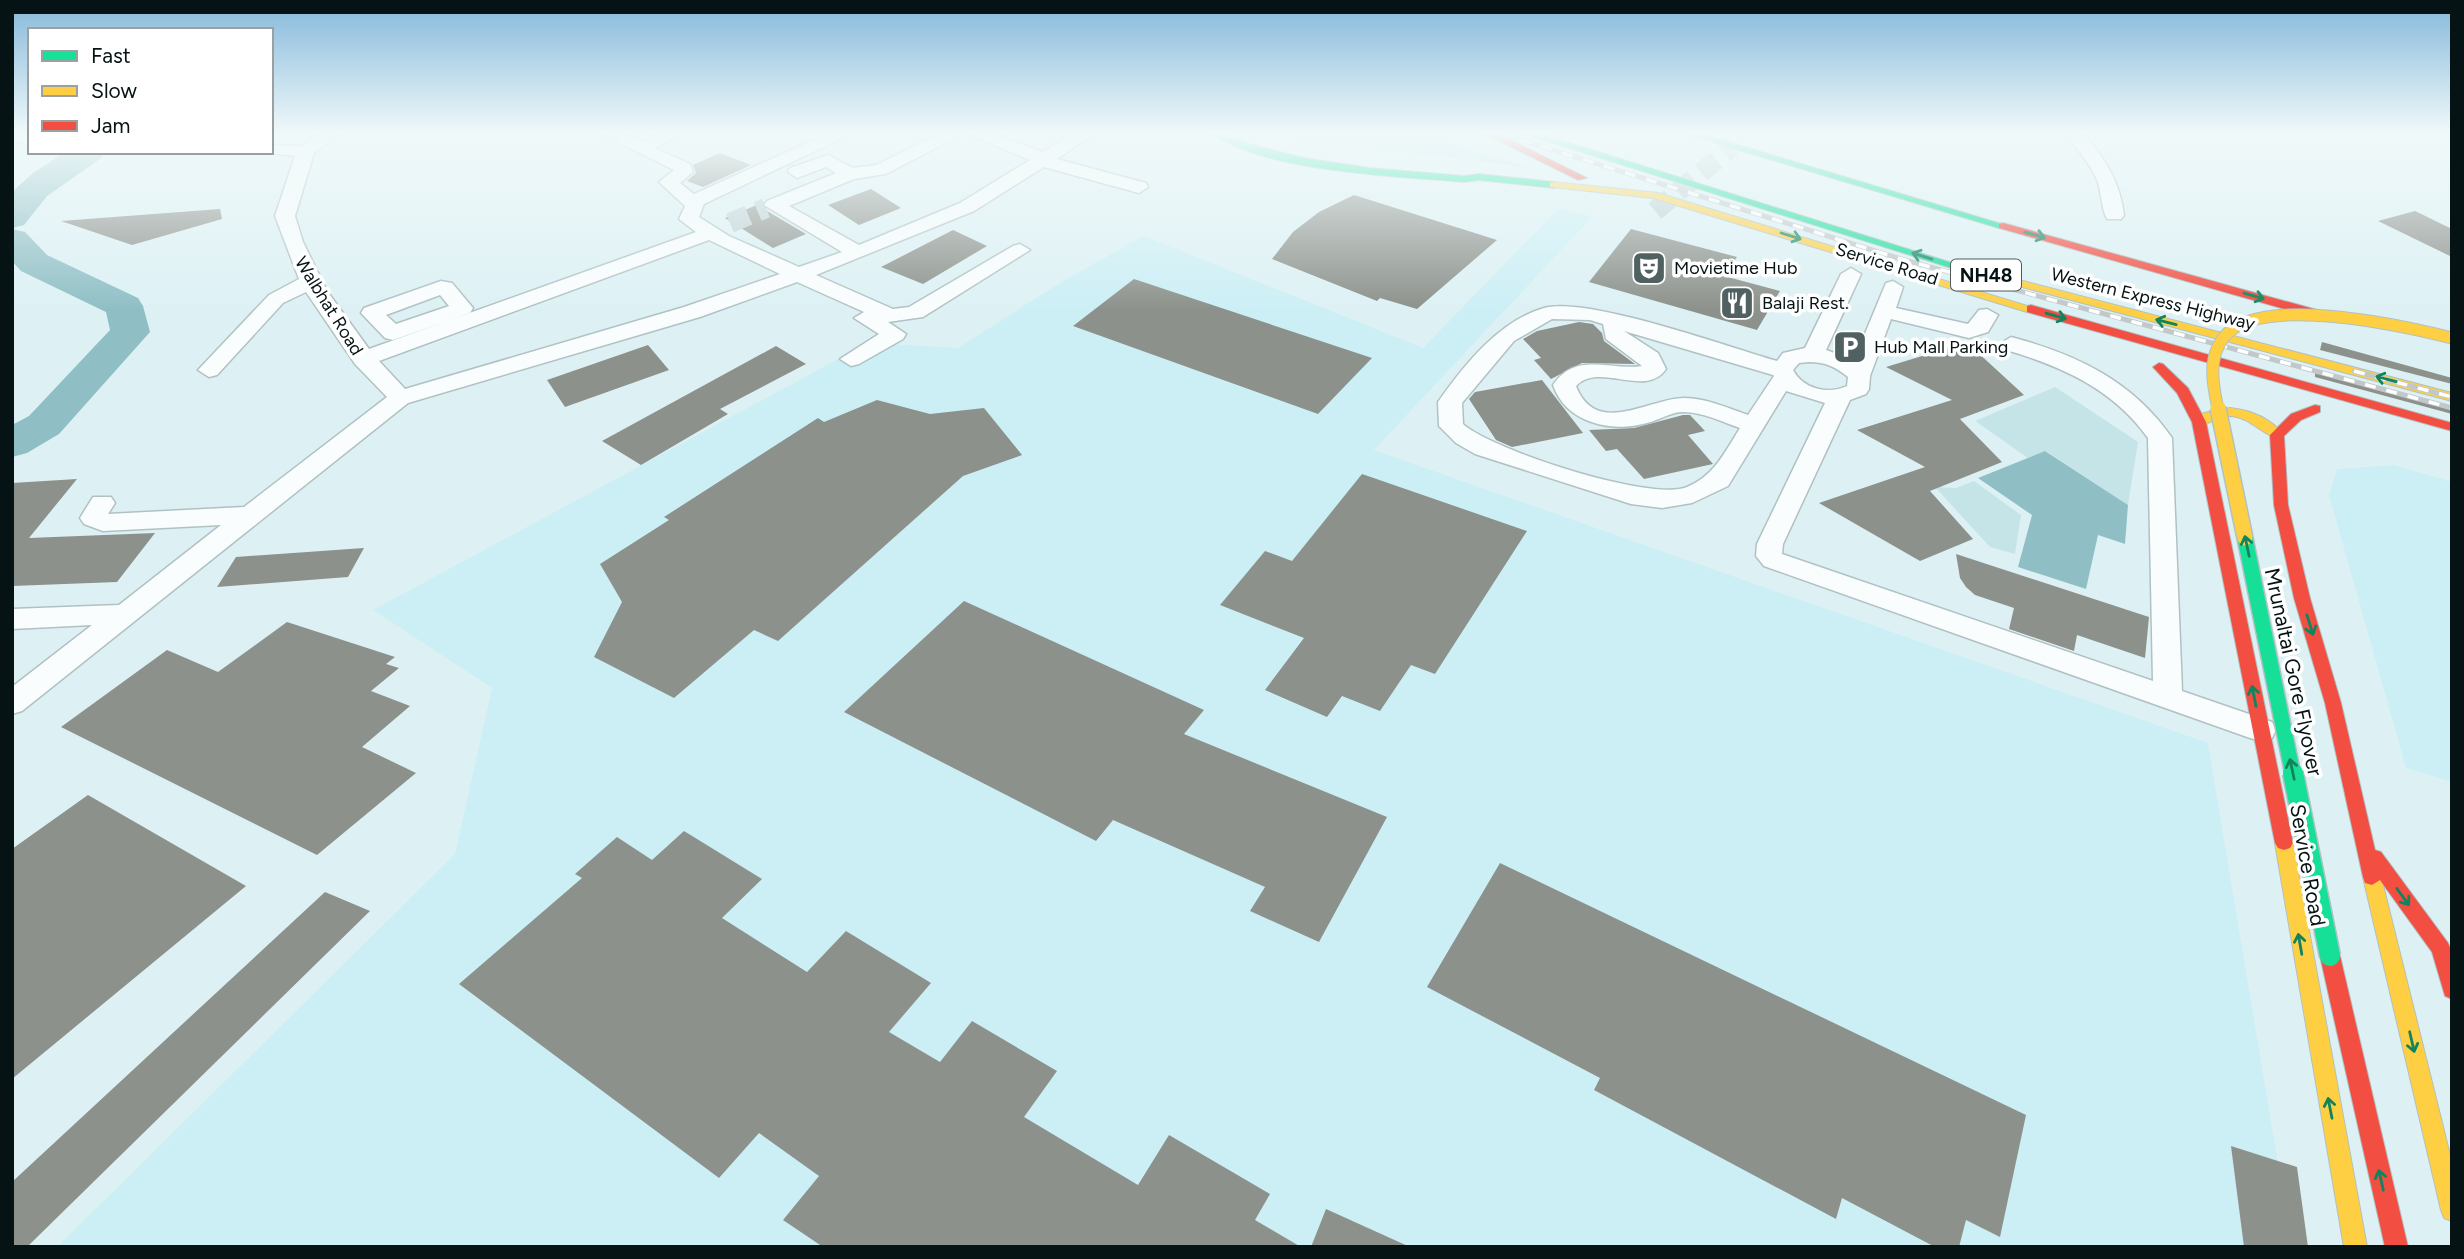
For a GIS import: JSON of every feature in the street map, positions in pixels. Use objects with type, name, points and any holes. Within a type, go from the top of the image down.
[{"type":"main road","points":[[1613,192],[1639,205],[1783,251]]},
{"type":"main road","points":[[1629,192],[1654,195],[2240,368],[2452,427]]},
{"type":"main road","name":"Western Express Highway","points":[[1713,192],[1993,278],[2452,397]]},
{"type":"main road","points":[[1887,192],[2043,238],[2452,349]]},
{"type":"main road","name":"Service Road","points":[[1845,272],[1890,286]]},
{"type":"main road","name":"Western Express Highway","points":[[2218,314],[2285,331]]},
{"type":"main road","name":"Mrunaltai Gore Flyover","points":[[2397,1247],[2316,887],[2213,382],[2214,354],[2227,334],[2254,319],[2302,315],[2349,316],[2452,338]]},
{"type":"main road","name":"Service Road","points":[[2240,368],[2237,388],[2153,365],[2183,391],[2199,422],[2261,730],[2311,1011]]},
{"type":"main road","points":[[2277,435],[2296,417],[2321,411],[2289,402]]},
{"type":"main road","points":[[2199,422],[2212,412],[2228,411],[2262,421],[2277,435],[2284,518],[2302,598],[2333,703],[2363,841],[2452,1210]]},
{"type":"main road","points":[[2363,841],[2441,950],[2452,990]]},
{"type":"main road","points":[[2304,1034],[2311,1011]]},
{"type":"main road","points":[[2311,1011],[2356,1247]]},
{"type":"street","name":"Walbhat Road","points":[[293,192],[285,216],[294,251],[341,331],[400,398]]},
{"type":"street","points":[[675,192],[690,211],[895,334],[851,359]]},
{"type":"street","points":[[690,211],[729,192]]},
{"type":"street","points":[[690,211],[741,192]]},
{"type":"street","points":[[807,192],[770,207],[858,253]]},
{"type":"street","points":[[12,703],[400,398],[692,312],[858,253],[967,207],[991,192]]},
{"type":"street","points":[[2113,192],[2115,215]]},
{"type":"street","points":[[363,359],[731,235]]},
{"type":"street","points":[[861,312],[891,316],[915,312],[1020,250]]},
{"type":"street","points":[[1813,355],[1845,272]]},
{"type":"street","points":[[209,370],[276,299],[310,281]]},
{"type":"street","points":[[1858,376],[1843,362],[1813,355],[1791,358],[1783,373],[1754,425],[1719,480],[1692,495],[1662,500],[1631,496],[1484,449],[1464,439],[1451,426],[1450,402],[1506,336],[1523,324],[1549,313],[1572,312],[1618,322],[1783,373],[1801,390],[1840,397],[1858,389],[1858,376],[1890,286]]},
{"type":"street","points":[[1883,311],[1969,331],[1980,327],[2001,329],[2040,350],[2088,370],[2113,386],[2141,411],[2160,439],[2163,451],[2168,698]]},
{"type":"street","points":[[341,331],[377,319]]},
{"type":"street","points":[[1618,322],[1614,326],[1614,334],[1650,358],[1654,369],[1638,376],[1603,369],[1578,372],[1564,385],[1566,394],[1576,405],[1607,419],[1626,420],[1683,405],[1754,425]]},
{"type":"street","points":[[1840,397],[1770,544],[1769,556],[1773,560],[2261,730]]},
{"type":"street","points":[[2163,451],[2207,460]]},
{"type":"street","points":[[102,503],[93,518],[103,523],[253,515]]},
{"type":"street","points":[[12,619],[125,614]]},
{"type":"shaded area","points":[[1559,208],[1592,217],[1374,450],[2208,743],[2292,1247],[57,1247],[455,854],[492,688],[373,610],[868,343],[958,348],[1068,278],[1144,236],[1423,348]]},
{"type":"shaded area","points":[[2055,387],[2138,442],[2128,505],[2046,451],[2028,458],[1975,421]]},
{"type":"shaded area","points":[[2045,451],[2128,505],[2125,544],[2098,535],[2086,589],[2018,567],[2032,515],[1978,478]]},
{"type":"shaded area","points":[[2394,465],[2452,482],[2452,782],[2406,768],[2329,495],[2337,469]]},
{"type":"shaded area","points":[[1974,481],[2021,515],[2015,554],[1990,547],[1935,487],[1956,488]]},
{"type":"building","points":[[864,192],[875,192],[901,208],[859,225],[828,205]]},
{"type":"building","points":[[1354,195],[1497,240],[1417,309],[1380,298],[1377,301],[1272,259],[1293,232],[1319,212]]},
{"type":"building","points":[[757,205],[806,234],[773,248],[725,218]]},
{"type":"building","points":[[220,209],[222,219],[132,245],[61,221]]},
{"type":"building","points":[[2415,211],[2452,229],[2452,257],[2378,221]]},
{"type":"building","points":[[1631,229],[1737,257],[1724,276],[1780,291],[1757,330],[1589,282]]},
{"type":"building","points":[[953,230],[987,246],[923,284],[881,267]]},
{"type":"building","points":[[1134,279],[1372,358],[1318,414],[1073,326]]},
{"type":"building","points":[[1579,322],[1593,324],[1602,333],[1604,341],[1635,364],[1582,363],[1551,379],[1534,360],[1541,358],[1523,339],[1537,331]]},
{"type":"building","points":[[2322,342],[2452,378],[2452,384],[2320,350]]},
{"type":"building","points":[[648,345],[669,370],[565,407],[547,380]]},
{"type":"building","points":[[1958,345],[1975,350],[2024,395],[1960,419],[2002,462],[1930,491],[1973,539],[1920,561],[1819,503],[1925,467],[1857,430],[1952,400],[1886,367]]},
{"type":"building","points":[[776,346],[806,364],[720,409],[728,414],[641,465],[602,441]]},
{"type":"building","points":[[2315,373],[2452,408],[2452,414],[2315,377]]},
{"type":"building","points":[[1542,380],[1583,433],[1512,447],[1496,440],[1469,399],[1475,392]]},
{"type":"building","points":[[877,400],[930,414],[984,408],[1022,455],[963,476],[778,641],[754,630],[674,698],[594,657],[622,602],[600,564],[669,520],[664,517],[818,418],[824,422]]},
{"type":"building","points":[[1690,415],[1705,431],[1688,435],[1713,464],[1644,479],[1617,449],[1606,451],[1589,430],[1634,428]]},
{"type":"building","points":[[1362,474],[1527,531],[1435,674],[1411,665],[1380,711],[1342,696],[1327,717],[1265,690],[1304,638],[1220,605],[1265,551],[1292,561]]},
{"type":"building","points":[[77,479],[29,538],[155,533],[117,582],[12,586],[12,483]]},
{"type":"building","points":[[364,548],[348,577],[217,587],[236,557]]},
{"type":"building","points":[[1956,554],[2149,617],[2145,658],[2077,635],[2074,651],[2009,629],[2014,608],[1975,595],[1966,587],[1960,578]]},
{"type":"building","points":[[964,601],[1204,710],[1184,734],[1387,817],[1319,942],[1250,911],[1265,887],[1113,820],[1096,841],[844,712]]},
{"type":"building","points":[[287,622],[395,657],[386,664],[399,668],[371,691],[410,706],[362,747],[416,773],[317,855],[61,727],[167,650],[218,672]]},
{"type":"building","points":[[88,795],[246,886],[12,1079],[12,849]]},
{"type":"building","points":[[684,831],[762,879],[722,918],[807,972],[846,931],[931,983],[889,1032],[940,1062],[972,1021],[1057,1071],[1024,1117],[1138,1185],[1169,1135],[1270,1194],[1255,1220],[1301,1247],[823,1247],[783,1220],[819,1176],[759,1133],[719,1178],[459,984],[582,878],[575,874],[617,837],[652,860]]},
{"type":"building","points":[[1500,863],[2026,1115],[2000,1237],[1966,1220],[1959,1247],[1935,1247],[1842,1198],[1836,1219],[1594,1090],[1600,1078],[1427,987]]},
{"type":"building","points":[[325,892],[370,911],[27,1247],[12,1247],[12,1182]]},
{"type":"building","points":[[2231,1146],[2297,1167],[2308,1247],[2244,1247]]},
{"type":"building","points":[[1326,1209],[1410,1247],[1311,1247]]},
{"type":"waterway","points":[[12,218],[31,192]]},
{"type":"waterway","points":[[12,240],[34,263],[124,306],[130,332],[44,425],[12,444]]},
{"type":"tunnel","points":[[1655,211],[1678,192]]},
{"type":"tunnel","points":[[730,223],[766,208]]},
{"type":"railway","points":[[1686,192],[1901,259],[2452,408]]},
{"type":"railway","points":[[2354,371],[2452,397]]},
{"type":"traffic: fast","points":[[1716,192],[1962,268]]},
{"type":"traffic: fast","points":[[1887,192],[2003,226]]},
{"type":"traffic: fast","points":[[2245,538],[2330,956]]},
{"type":"traffic: slow","points":[[1622,192],[1654,195],[2031,309]]},
{"type":"traffic: slow","points":[[1962,268],[2452,397]]},
{"type":"traffic: slow","points":[[2245,538],[2213,377],[2213,360],[2224,336],[2248,322],[2280,316],[2319,315],[2397,325],[2452,338]]},
{"type":"traffic: slow","points":[[2199,422],[2219,413],[2240,413],[2260,421],[2277,435]]},
{"type":"traffic: slow","points":[[2284,843],[2356,1247]]},
{"type":"traffic: slow","points":[[2372,877],[2452,1210]]},
{"type":"traffic: jam","points":[[2003,226],[2324,316]]},
{"type":"traffic: jam","points":[[2031,309],[2452,427]]},
{"type":"traffic: jam","points":[[2159,367],[2183,391],[2199,422],[2284,843]]},
{"type":"traffic: jam","points":[[2315,409],[2296,417],[2277,435],[2281,505],[2302,598],[2333,703],[2372,877]]},
{"type":"traffic: jam","points":[[2374,857],[2441,949],[2452,990]]},
{"type":"traffic: jam","points":[[2330,956],[2397,1247]]},
{"type":"place","name":"Movietime Hub","points":[[1649,268]]},
{"type":"place","name":"Balaji Rest.","points":[[1737,303]]},
{"type":"place","name":"Hub Mall Parking","points":[[1850,347]]}]
